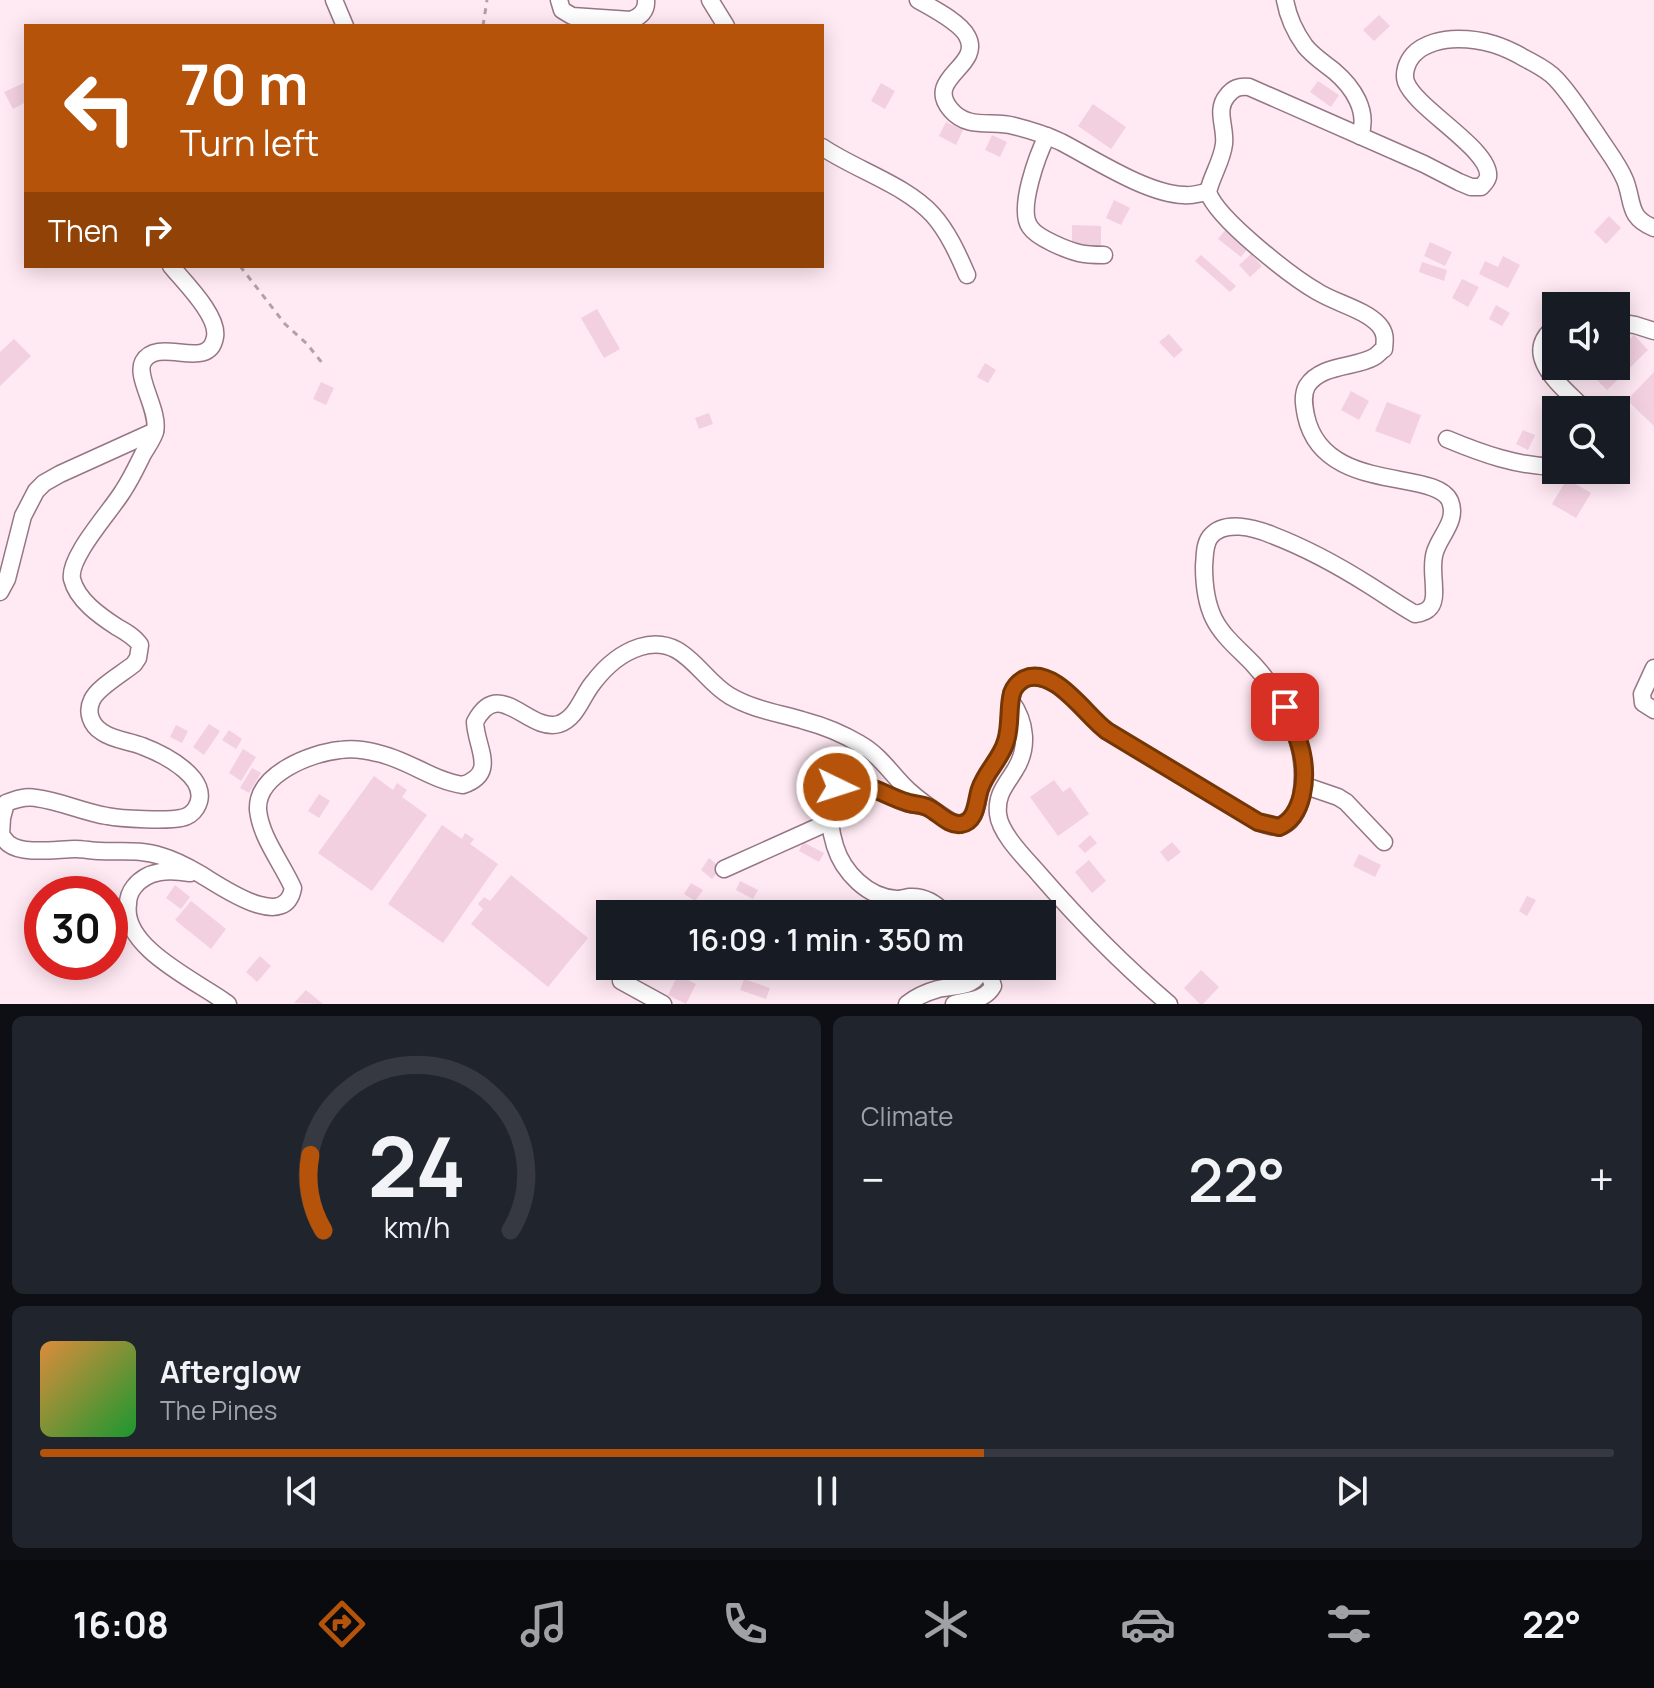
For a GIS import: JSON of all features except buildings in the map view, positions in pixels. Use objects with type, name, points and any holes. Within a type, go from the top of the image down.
[{"type":"street","points":[[334,0],[344,24]]},
{"type":"street","points":[[559,0],[562,10],[572,16],[631,20],[644,12],[646,0]]},
{"type":"street","points":[[710,0],[725,24]]},
{"type":"street","points":[[918,0],[960,27],[970,42],[964,64],[951,75],[944,95],[950,109],[965,121],[1002,124],[1047,136],[1155,189],[1184,195],[1208,192]]},
{"type":"street","points":[[1285,0],[1293,26],[1306,47],[1354,92],[1363,115],[1360,136]]},
{"type":"street","points":[[173,268],[212,317],[216,328],[215,338],[212,346],[197,354],[163,352],[146,357],[141,374],[151,400],[155,431],[124,490],[79,552],[72,576],[83,599],[140,645],[134,664],[92,698],[89,715],[94,725],[104,734],[144,746],[168,758],[189,773],[199,787],[198,803],[183,818],[132,818],[108,816],[35,797],[18,798],[6,803],[1,815],[1,835],[8,844],[18,848],[157,854],[251,903],[277,907],[291,896],[293,888],[263,833],[258,811],[259,799],[277,773],[314,755],[345,749],[377,752],[463,785],[476,779],[482,769],[484,762],[475,722],[486,707],[505,704],[547,725],[559,724],[571,715],[590,686],[612,663],[624,654],[654,644],[678,650],[722,691],[741,702],[822,726],[860,744],[872,752],[907,789],[951,822],[965,823],[971,818],[983,780],[1004,749],[1012,693],[1023,679],[1033,677],[1054,683],[1107,731],[1266,825],[1279,827],[1291,820],[1301,798],[1302,755],[1285,707],[1267,679],[1224,635],[1215,621],[1207,601],[1204,563],[1208,538],[1218,530],[1233,526],[1270,534],[1305,549],[1415,614],[1426,612],[1433,605],[1435,550],[1449,526],[1452,513],[1450,501],[1444,492],[1342,464],[1319,446],[1309,430],[1303,398],[1307,386],[1318,376],[1374,357],[1384,349],[1385,336],[1379,325],[1366,316],[1320,293],[1283,268],[1215,207],[1208,192],[1224,143],[1221,106],[1231,91],[1239,86],[1260,92],[1459,182],[1481,187],[1488,175],[1484,162],[1414,95],[1405,81],[1405,74],[1409,61],[1424,46],[1453,39],[1488,41],[1541,67],[1560,83],[1617,165],[1635,215],[1639,221],[1654,228]]},
{"type":"street","points":[[1047,136],[1029,187],[1026,216],[1030,227],[1063,248],[1081,254],[1104,255]]},
{"type":"street","points":[[824,148],[880,178],[932,213],[959,254],[967,275]]},
{"type":"street","points":[[1630,324],[1654,331]]},
{"type":"street","points":[[1556,380],[1571,396]]},
{"type":"street","points":[[0,592],[7,579],[23,516],[36,491],[60,474],[155,431]]},
{"type":"street","points":[[1447,439],[1502,459],[1542,466]]},
{"type":"street","points":[[1654,668],[1642,694],[1643,703],[1654,710]]},
{"type":"street","points":[[1011,701],[1020,713],[1024,742],[1020,763],[999,793],[998,818],[1019,851],[1076,917],[1169,1004]]},
{"type":"street","points":[[927,806],[909,803],[857,783],[837,787],[831,798],[831,821],[837,852],[862,886],[896,899],[911,897],[929,900]]},
{"type":"street","points":[[1303,785],[1346,802],[1384,842]]},
{"type":"street","points":[[724,869],[831,821]]},
{"type":"street","points":[[200,874],[173,870],[146,876],[133,888],[126,913],[131,927],[157,957],[228,1004]]},
{"type":"street","points":[[907,1004],[928,992],[975,980]]},
{"type":"street","points":[[954,1004],[981,998],[990,992],[993,986],[991,980]]},
{"type":"street","points":[[621,981],[663,1004]]},
{"type":"path","points":[[483,24],[487,0]]},
{"type":"path","points":[[242,268],[285,324],[323,364]]},
{"type":"route","points":[[837,787],[857,783],[909,803],[927,806],[951,822],[965,823],[975,811],[983,780],[1004,749],[1012,693],[1023,679],[1033,677],[1043,678],[1064,690],[1107,731],[1258,822],[1279,827],[1291,820],[1295,813],[1304,775],[1302,755],[1285,707]]}]
